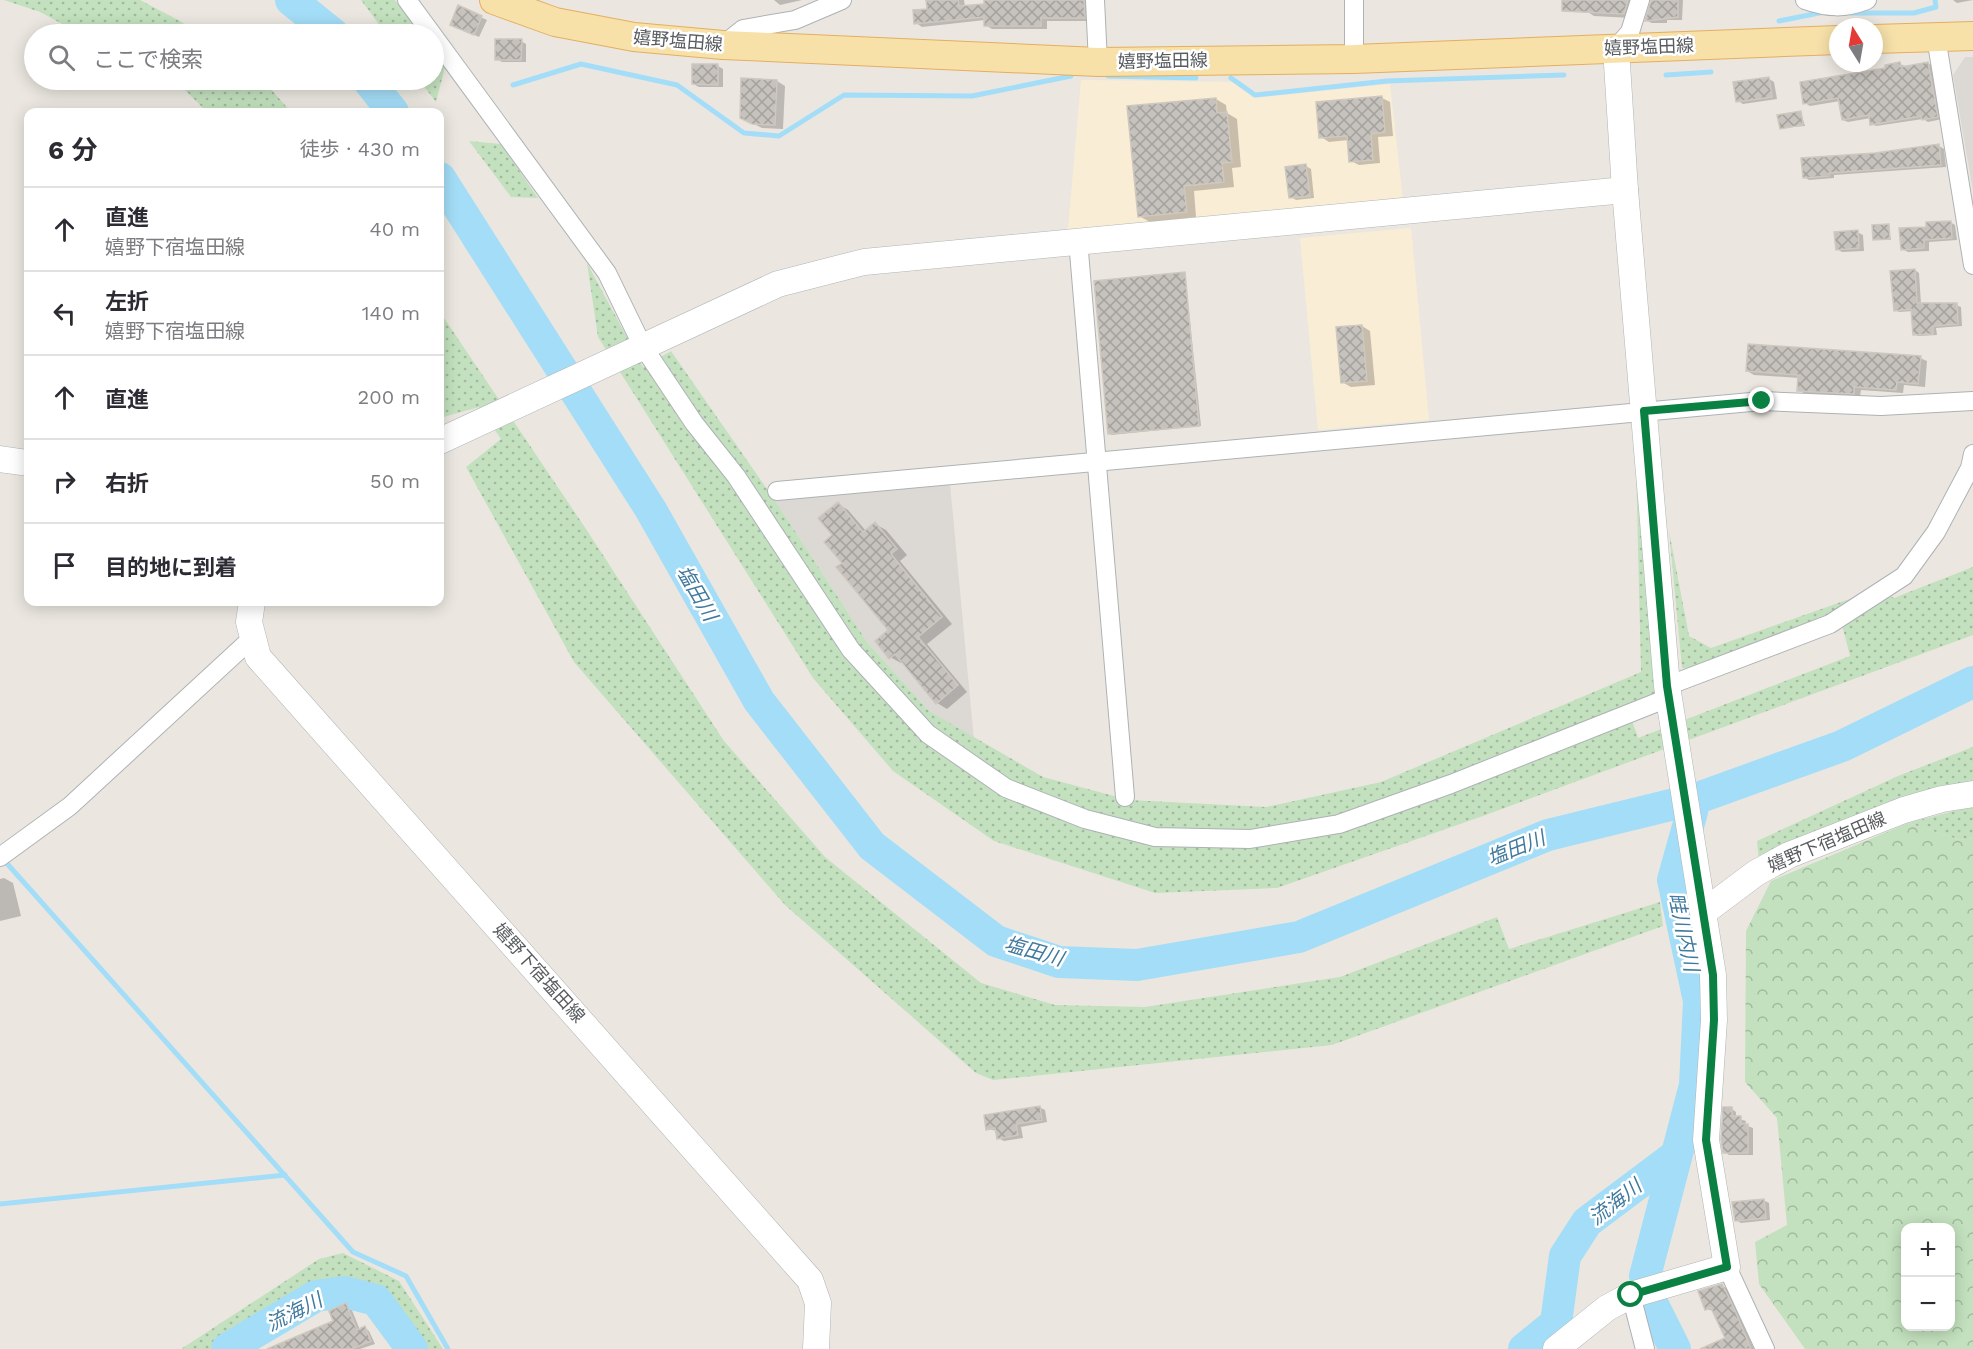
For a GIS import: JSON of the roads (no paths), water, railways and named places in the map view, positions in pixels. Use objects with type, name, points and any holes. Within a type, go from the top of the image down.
[{"type":"main road","name":"嬉野塩田線","points":[[494,0],[566,24],[634,37],[723,45],[1098,62],[1354,59],[1829,40]]},
{"type":"main road","points":[[1883,39],[1973,36]]},
{"type":"street","points":[[407,0],[425,24]]},
{"type":"street","points":[[723,45],[742,29],[795,20],[842,0]]},
{"type":"street","points":[[1095,0],[1098,62]]},
{"type":"street","points":[[1354,0],[1354,59]]},
{"type":"street","points":[[1640,0],[1630,32],[1616,48],[1625,190],[1668,697],[1713,975],[1714,1020],[1706,1140],[1727,1267],[1765,1349]]},
{"type":"street","points":[[1805,0],[1826,8],[1848,7],[1867,0]]},
{"type":"street","points":[[1936,37],[1973,265]]},
{"type":"street","points":[[444,51],[607,273],[642,345],[694,423],[736,476],[851,650],[928,734],[1006,788],[1085,819],[1155,837],[1250,839],[1339,824],[1451,784],[1668,697],[1830,624],[1904,576],[1936,532],[1970,468],[1973,454]]},
{"type":"street","points":[[444,439],[642,345],[778,284],[864,262],[1625,190]]},
{"type":"street","points":[[1078,240],[1125,797]]},
{"type":"street","points":[[777,492],[1762,401],[1881,406],[1973,401]]},
{"type":"street","points":[[0,459],[24,462]]},
{"type":"street","name":"嬉野下宿塩田線","points":[[251,606],[249,622],[251,639],[258,657],[810,1280],[818,1303],[816,1349]]},
{"type":"street","points":[[3,855],[70,806],[251,639]]},
{"type":"street","name":"嬉野下宿塩田線","points":[[1704,912],[1756,873],[1790,855],[1904,810],[1942,799],[1973,794]]},
{"type":"street","points":[[1556,1349],[1607,1308],[1631,1295],[1727,1267]]},
{"type":"street","points":[[1631,1295],[1645,1349]]},
{"type":"waterway","name":"塩田川","points":[[291,0],[321,24]]},
{"type":"waterway","points":[[1851,13],[1914,13],[1936,7],[1935,0]]},
{"type":"waterway","points":[[1779,21],[1824,12]]},
{"type":"waterway","points":[[513,85],[581,64],[677,85],[744,133],[779,136],[844,95],[972,96],[1071,76]]},
{"type":"waterway","points":[[1666,75],[1711,72]]},
{"type":"waterway","points":[[1231,78],[1255,95],[1387,81],[1564,75]]},
{"type":"waterway","points":[[1108,76],[1196,78]]},
{"type":"waterway","name":"塩田川","points":[[376,90],[390,108]]},
{"type":"waterway","name":"塩田川","points":[[444,184],[651,510],[759,701],[872,846],[996,941],[1059,962],[1137,965],[1299,937],[1548,835],[1695,799],[1842,746],[1973,682]]},
{"type":"waterway","name":"畦川内川","points":[[1645,1276],[1695,1085],[1699,1001],[1673,880],[1692,812]]},
{"type":"waterway","points":[[3,859],[353,1252],[406,1276],[448,1349]]},
{"type":"waterway","name":"流海川","points":[[1524,1349],[1556,1323],[1565,1256],[1587,1222],[1675,1156]]},
{"type":"waterway","points":[[0,1204],[285,1175]]},
{"type":"waterway","name":"流海川","points":[[227,1349],[316,1296],[344,1292],[376,1300],[412,1349]]},
{"type":"waterway","name":"畦川内川","points":[[1649,1297],[1675,1349]]}]
